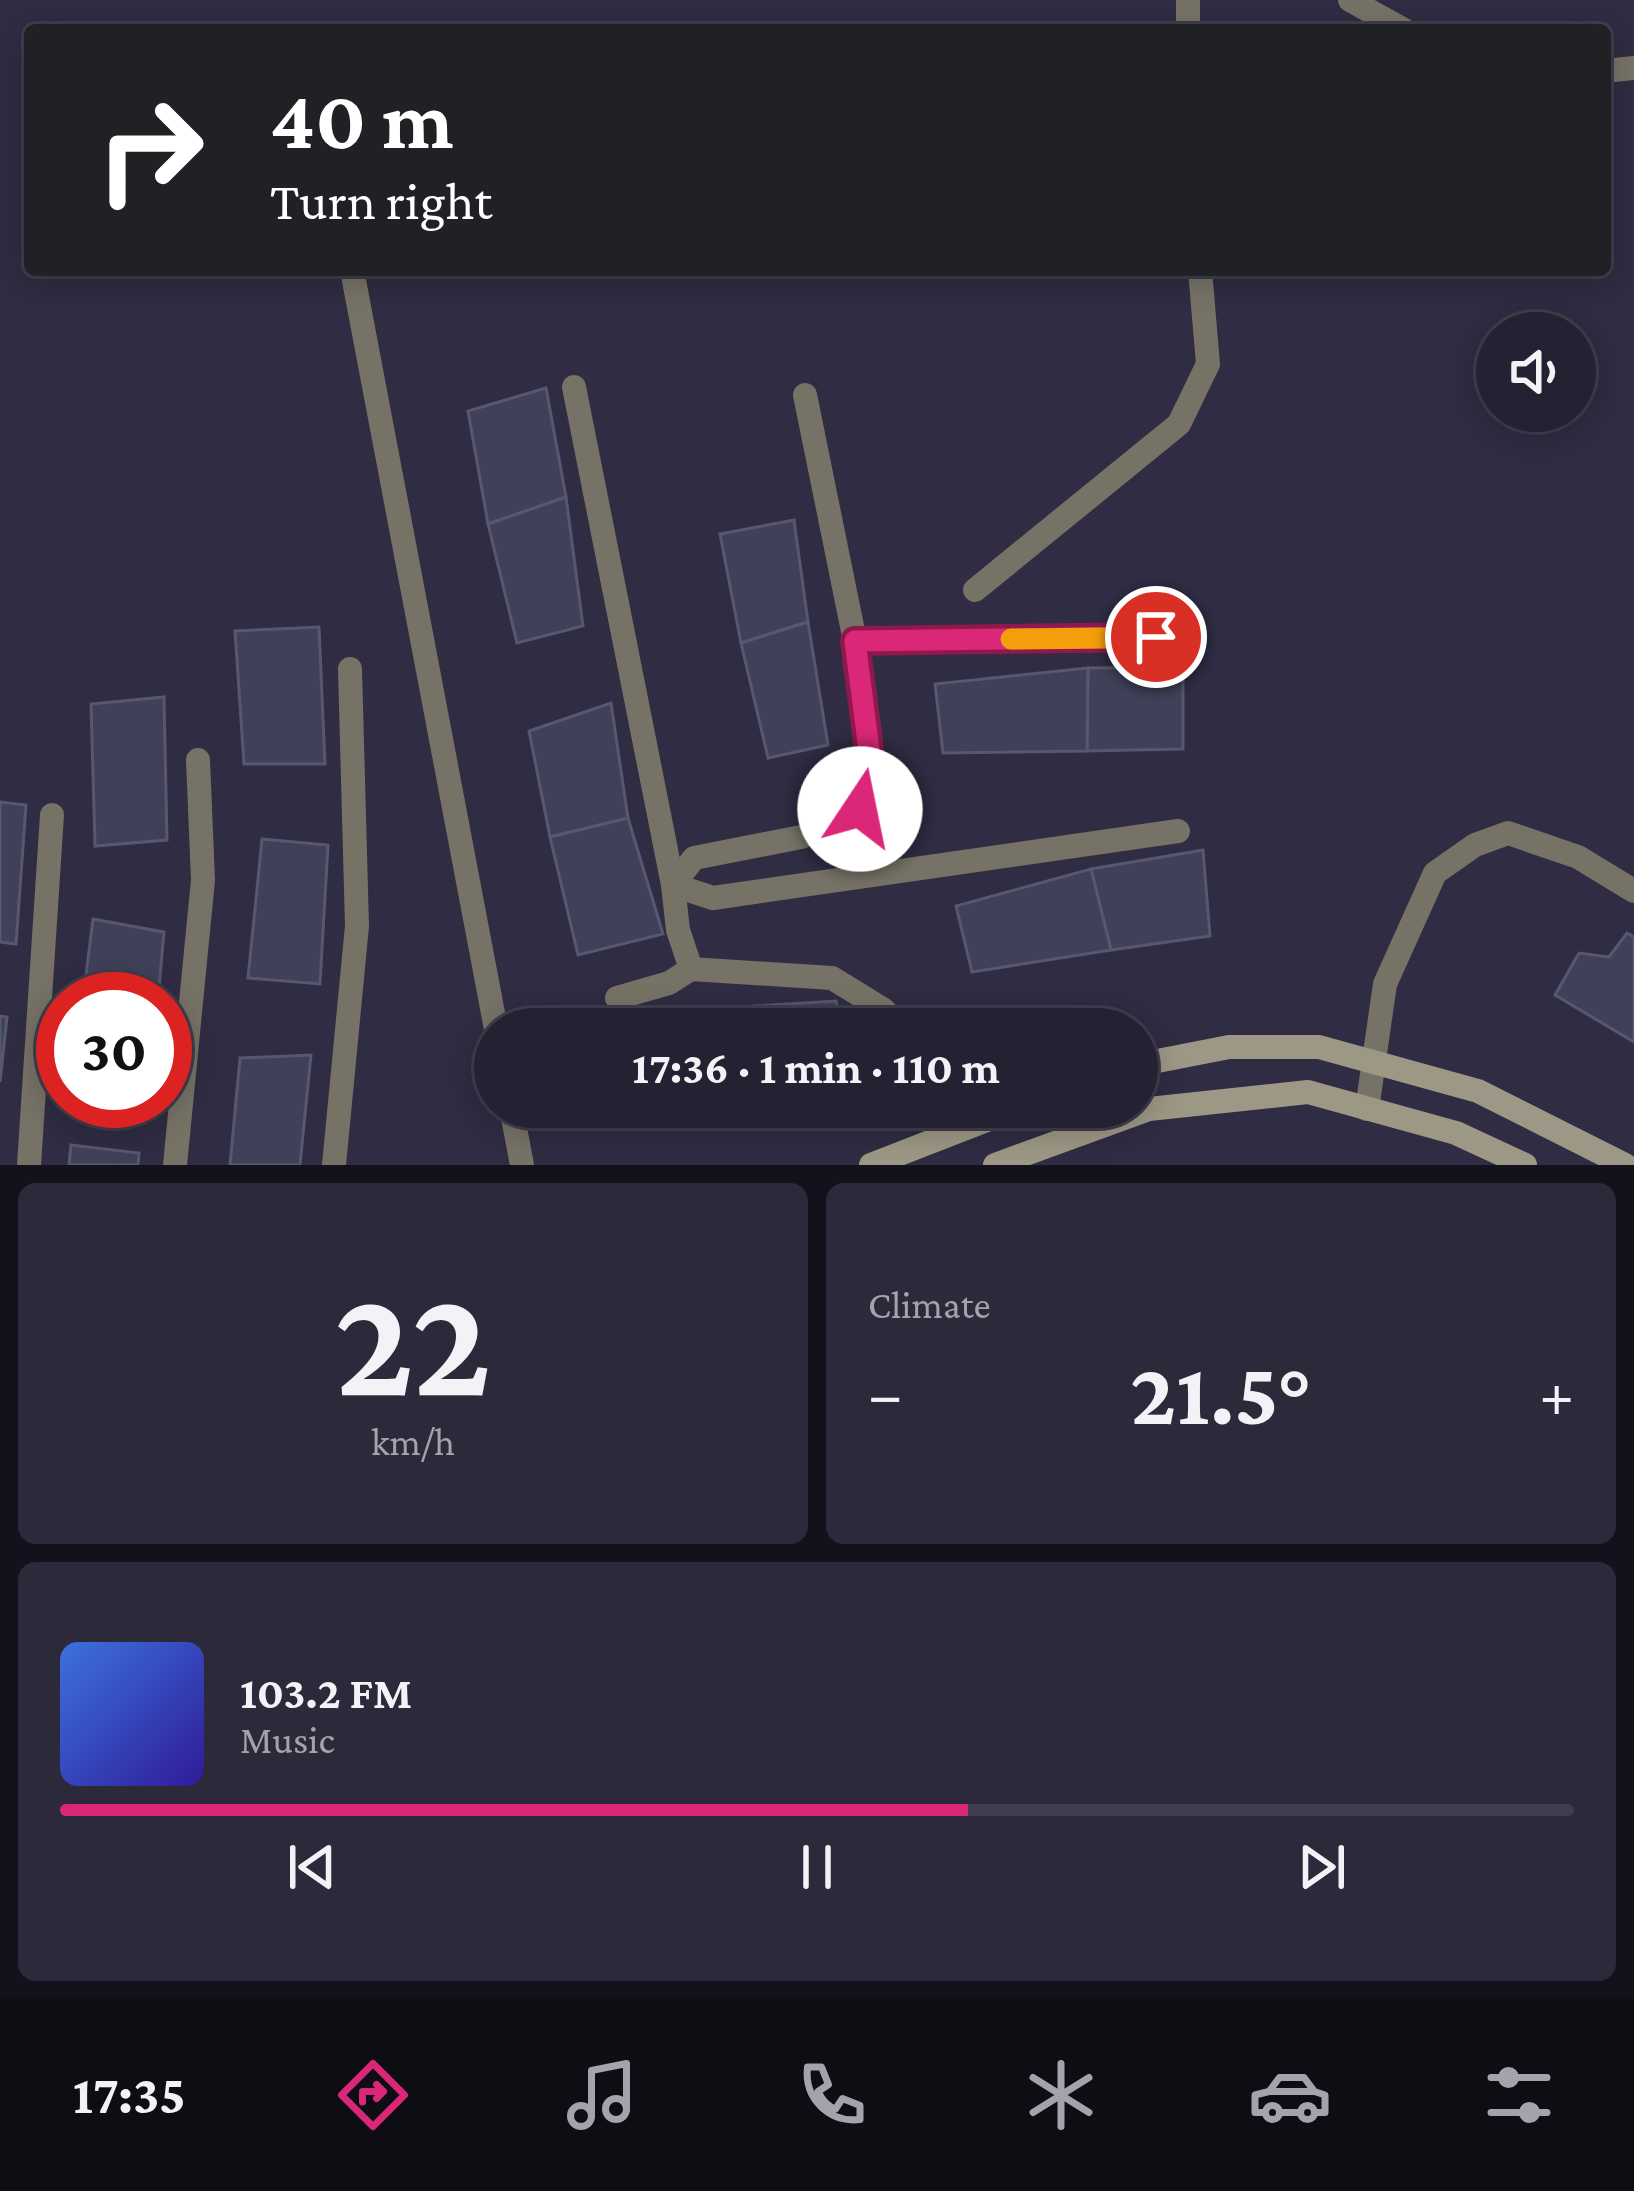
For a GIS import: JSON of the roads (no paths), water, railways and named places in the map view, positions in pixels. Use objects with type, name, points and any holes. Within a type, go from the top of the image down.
[{"type":"main road","points":[[1158,1061],[1228,1047],[1319,1047],[1478,1091],[1625,1165]]},
{"type":"main road","points":[[995,1165],[1149,1108],[1307,1092],[1456,1133],[1525,1165]]},
{"type":"main road","points":[[872,1165],[941,1128]]},
{"type":"street","points":[[1350,0],[1393,24]]},
{"type":"street","points":[[353,276],[492,1008]]},
{"type":"street","points":[[975,590],[1179,424],[1208,364],[1200,276]]},
{"type":"street","points":[[574,387],[678,930],[691,969]]},
{"type":"street","points":[[673,885],[694,858],[801,837],[860,809],[873,781],[855,641],[805,395]]},
{"type":"street","points":[[855,641],[1156,637]]},
{"type":"street","points":[[334,1165],[357,926],[350,669]]},
{"type":"street","points":[[175,1165],[203,880],[198,760]]},
{"type":"street","points":[[29,1165],[52,815]]},
{"type":"street","points":[[673,885],[713,898],[1178,831]]},
{"type":"street","points":[[1367,1108],[1385,984],[1436,873],[1475,844],[1508,833],[1578,857],[1634,891]]},
{"type":"street","points":[[617,998],[669,983],[691,969],[832,979],[881,1008]]},
{"type":"street","points":[[515,1128],[522,1165]]}]
